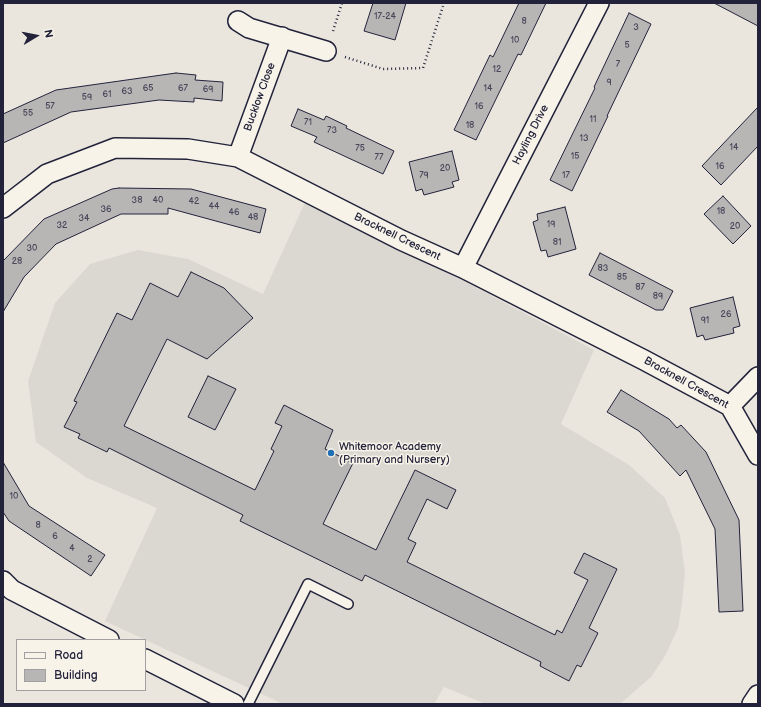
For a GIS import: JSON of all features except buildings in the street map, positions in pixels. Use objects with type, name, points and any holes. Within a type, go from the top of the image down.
[{"type":"street","name":"Hayling Drive","points":[[463,268],[599,3]]},
{"type":"street","points":[[238,21],[249,28],[326,51]]},
{"type":"street","name":"Bucklow Close","points":[[238,157],[282,37]]},
{"type":"street","name":"Bracknell Crescent","points":[[3,208],[47,174],[115,148],[188,149],[238,157],[401,240],[463,268],[644,360],[730,406],[758,455]]},
{"type":"street","points":[[730,406],[758,378]]},
{"type":"street","points":[[3,581],[12,590],[107,639]]},
{"type":"street","points":[[146,660],[234,704]]},
{"type":"street","points":[[752,704],[758,695]]},
{"type":"lane","points":[[248,704],[308,584],[348,604]]},
{"type":"path","points":[[342,3],[326,51],[383,69],[423,68],[444,3]]},
{"type":"shaded area","name":"Whitemoor Academy (Primary and Nursery)","points":[[307,198],[594,350],[561,424],[629,465],[665,498],[680,535],[685,573],[678,628],[665,656],[651,677],[620,704],[486,704],[444,687],[434,704],[283,704],[105,621],[157,508],[87,478],[36,442],[28,381],[55,303],[90,264],[138,250],[188,259],[263,294]]},
{"type":"place","name":"Whitemoor Academy (Primary and Nursery)","points":[[331,453]]}]
